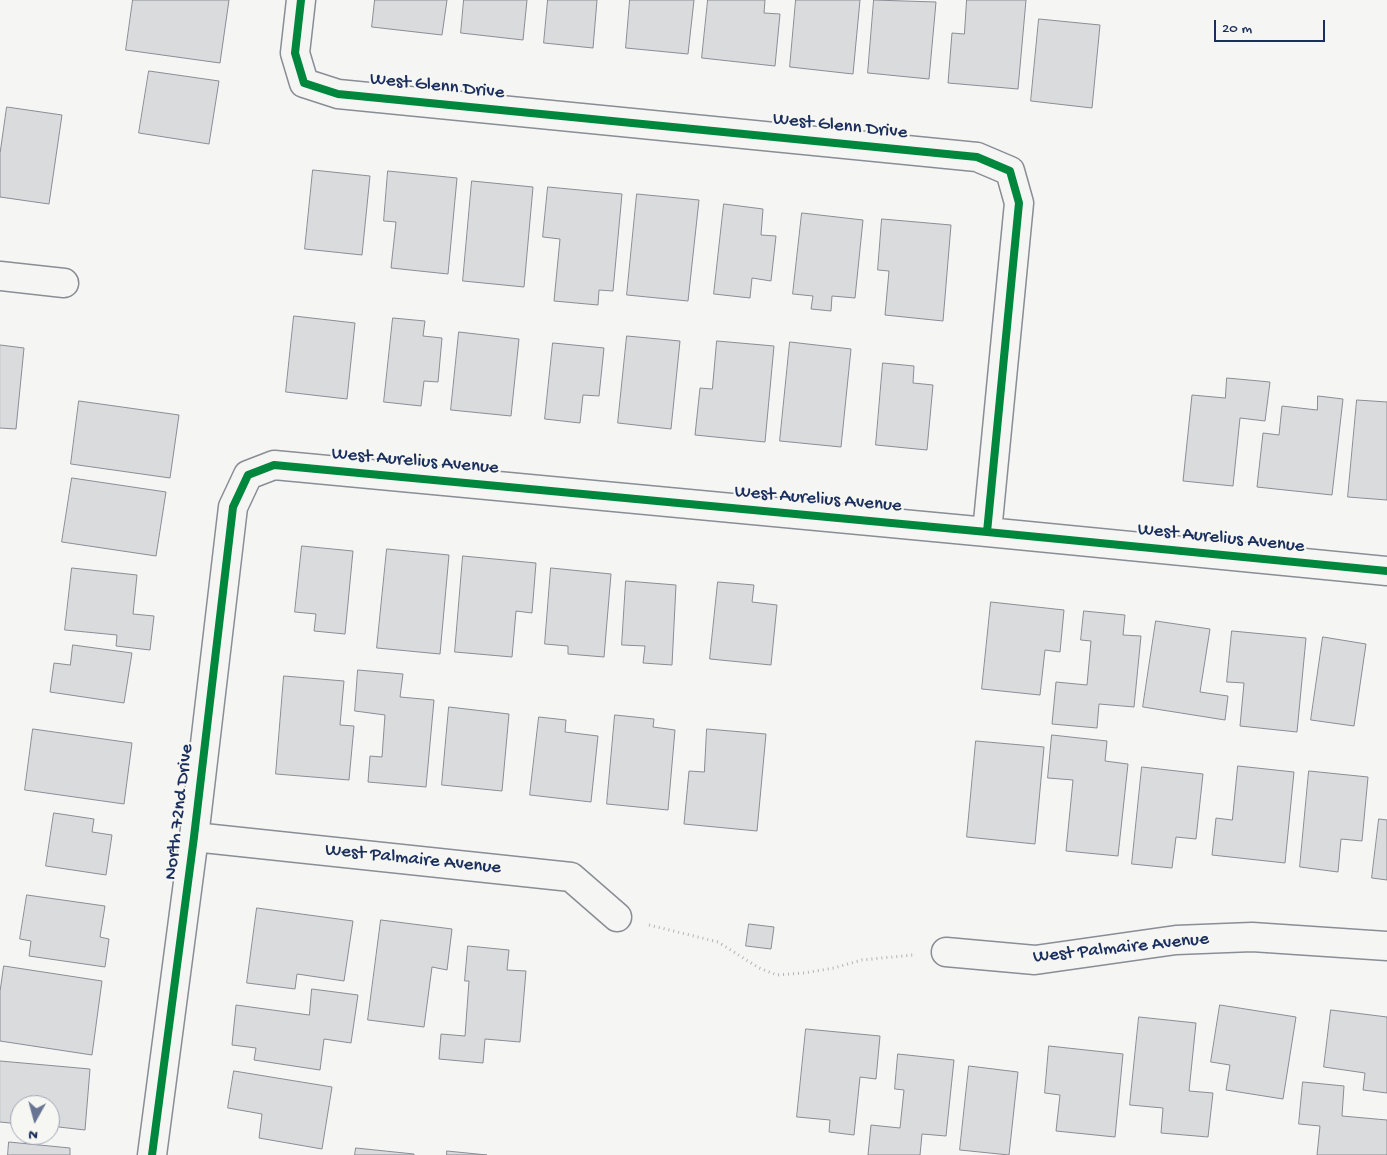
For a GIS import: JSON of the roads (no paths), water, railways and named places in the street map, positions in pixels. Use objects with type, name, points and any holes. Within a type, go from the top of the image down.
[{"type":"street","name":"West Glenn Drive","points":[[301,0],[295,54],[304,83],[338,94],[977,157],[1010,171],[1019,203],[987,532]]},
{"type":"street","points":[[0,276],[64,283]]},
{"type":"street","name":"West Aurelius Avenue","points":[[248,475],[274,465],[1387,571]]},
{"type":"street","name":"North 72nd Drive","points":[[152,1155],[194,837],[233,506],[248,475]]},
{"type":"street","name":"West Palmaire Avenue","points":[[194,837],[572,877],[617,917]]},
{"type":"street","name":"West Palmaire Avenue","points":[[946,952],[1035,960],[1176,940],[1252,937],[1387,946]]}]
